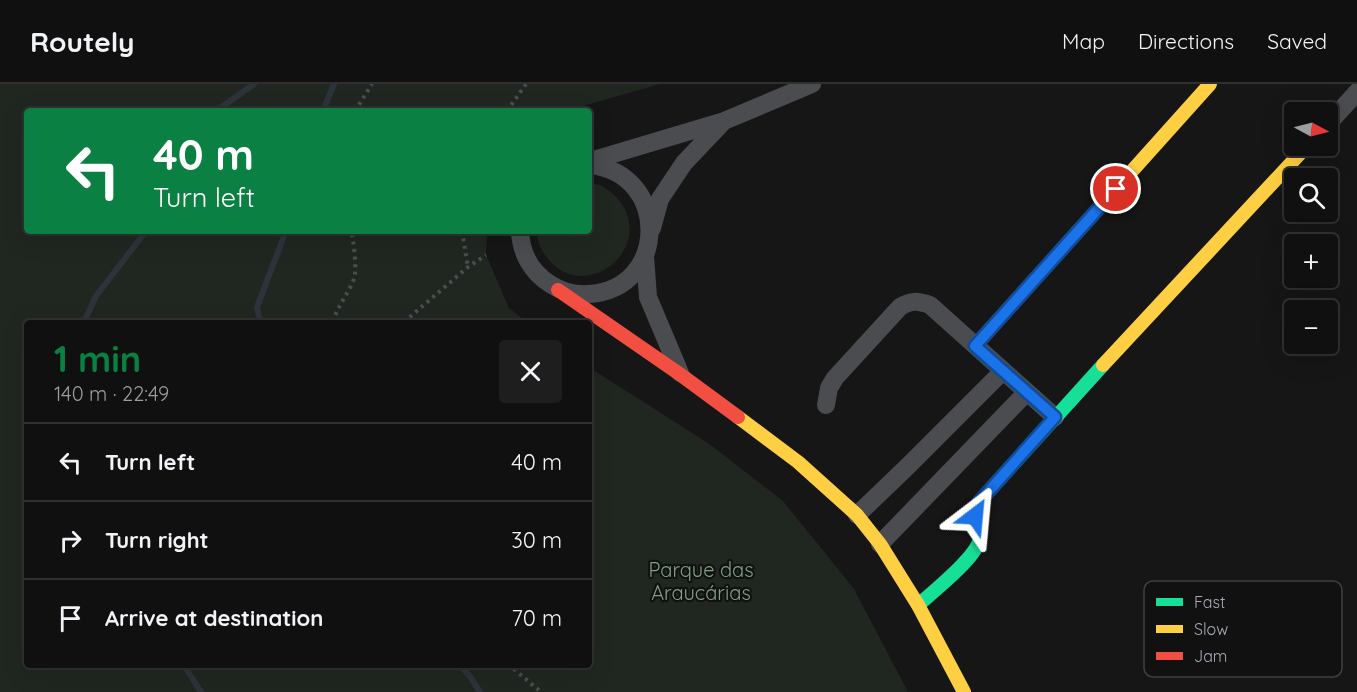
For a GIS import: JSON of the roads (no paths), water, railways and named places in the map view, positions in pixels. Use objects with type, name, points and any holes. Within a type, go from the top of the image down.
[{"type":"street","points":[[592,162],[724,121],[812,84]]},
{"type":"street","points":[[975,346],[1210,84]]},
{"type":"street","points":[[1338,113],[1357,92]]},
{"type":"street","points":[[681,375],[648,297],[645,256],[660,199],[684,163],[724,121]]},
{"type":"street","points":[[918,605],[976,550],[981,537],[975,516],[979,502],[1298,156]]},
{"type":"street","points":[[592,163],[623,176],[639,192],[648,213],[650,236]]},
{"type":"street","points":[[520,234],[528,262],[541,278],[681,375],[798,462],[857,515],[880,544],[918,605],[964,692]]},
{"type":"street","points":[[558,290],[578,295],[599,294],[618,286],[634,273],[645,256]]},
{"type":"street","points":[[826,405],[829,388],[835,378],[900,307],[909,302],[920,302],[930,305],[1055,417]]},
{"type":"street","points":[[857,515],[1003,370]]},
{"type":"street","points":[[880,544],[1027,392]]},
{"type":"street","points":[[907,467],[933,489]]},
{"type":"waterway","points":[[220,108],[254,84]]},
{"type":"waterway","points":[[324,108],[334,84]]},
{"type":"waterway","points":[[85,320],[96,296],[144,234]]},
{"type":"waterway","points":[[260,320],[257,307],[285,234]]},
{"type":"waterway","points":[[186,668],[201,692]]},
{"type":"waterway","points":[[462,668],[480,692]]},
{"type":"park label","name":"Parque das Araucárias","points":[[701,580]]}]
